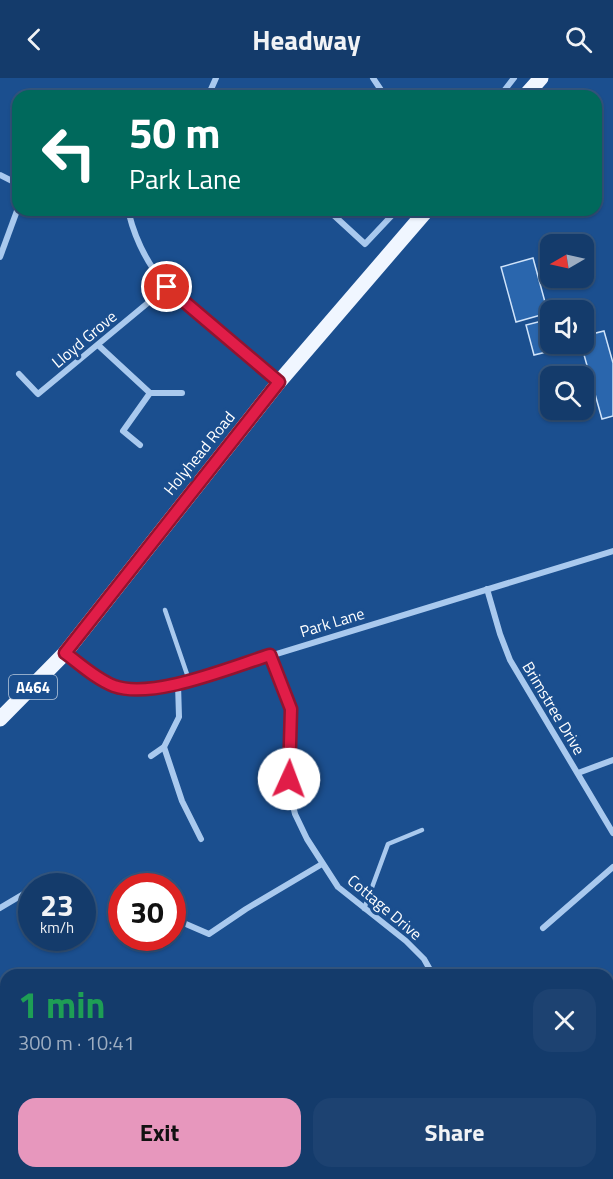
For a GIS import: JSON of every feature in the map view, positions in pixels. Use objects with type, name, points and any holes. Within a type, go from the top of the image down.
[{"type":"main road","points":[[530,90],[541,78]]},
{"type":"main road","name":"Holyhead Road","points":[[0,720],[65,653],[279,382],[422,216]]},
{"type":"street","points":[[505,90],[514,78]]},
{"type":"street","points":[[0,257],[15,216]]},
{"type":"street","points":[[130,216],[133,230],[151,269],[167,287],[279,382]]},
{"type":"street","points":[[335,216],[365,244],[391,216]]},
{"type":"street","name":"Lloyd Grove","points":[[19,374],[38,394],[167,287]]},
{"type":"street","points":[[98,345],[150,393],[182,393]]},
{"type":"street","points":[[140,445],[123,431],[150,393]]},
{"type":"street","name":"Park Lane","points":[[65,653],[100,678],[126,689],[148,689],[178,684],[613,551]]},
{"type":"street","name":"Brimstree Drive","points":[[487,589],[496,624],[510,660],[613,833]]},
{"type":"street","name":"Cottage Drive","points":[[270,655],[291,709],[290,793],[295,814],[322,864],[338,887],[406,941],[424,959],[430,969]]},
{"type":"street","points":[[151,756],[164,747],[179,717],[178,684]]},
{"type":"street","points":[[164,747],[182,801],[201,839]]},
{"type":"street","points":[[578,773],[613,760]]},
{"type":"street","points":[[186,924],[209,934],[322,864]]},
{"type":"street","points":[[543,928],[613,867]]},
{"type":"street","points":[[0,908],[18,898]]},
{"type":"lane","points":[[165,610],[189,680]]},
{"type":"lane","points":[[364,909],[388,844],[422,830]]},
{"type":"building","points":[[533,258],[544,300],[540,300],[540,315],[516,322],[501,267]]},
{"type":"building","points":[[540,322],[540,354],[534,355],[526,325]]},
{"type":"building","points":[[604,331],[613,363],[613,416],[602,419],[594,390],[594,366],[587,366],[584,354],[594,354],[594,334]]},
{"type":"route","points":[[167,287],[279,382],[165,523],[65,653],[113,686],[126,689],[148,689],[178,684],[270,655],[291,709],[289,779]]}]
